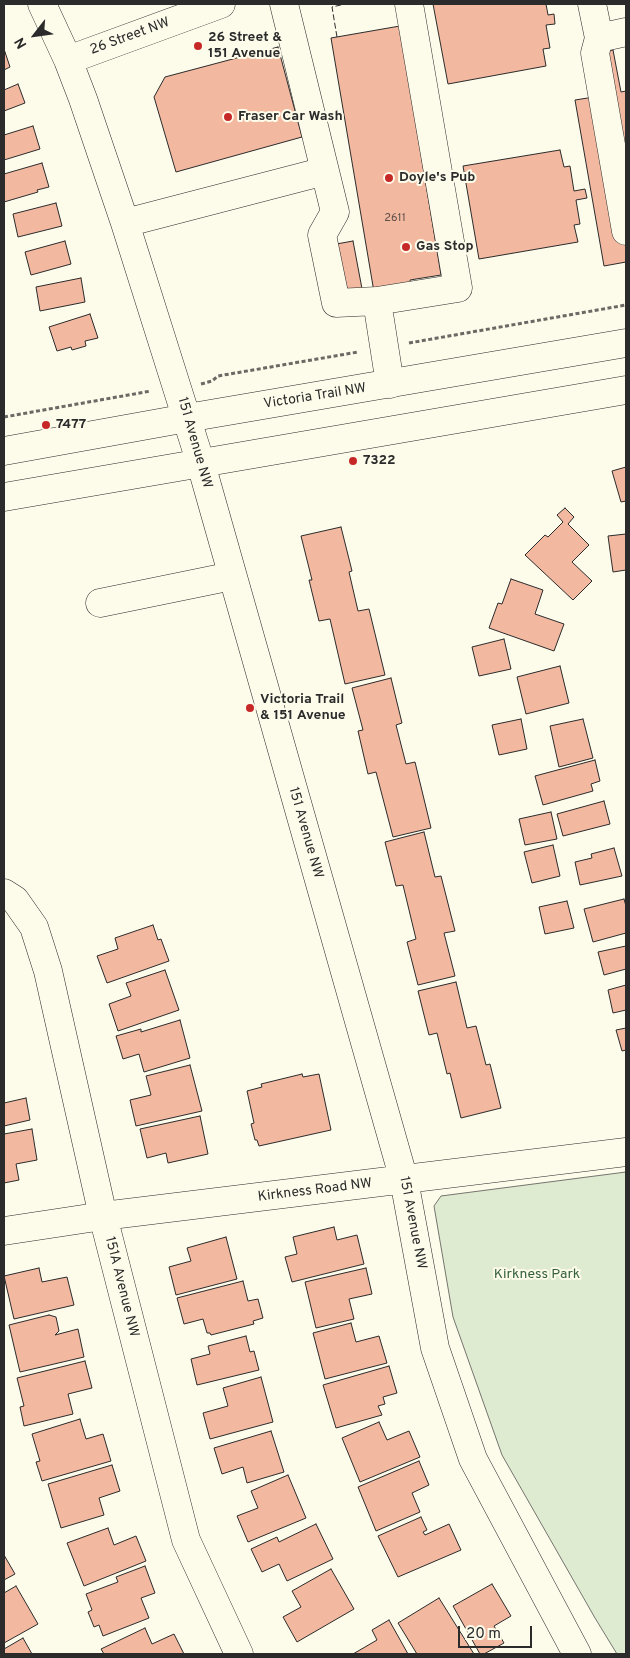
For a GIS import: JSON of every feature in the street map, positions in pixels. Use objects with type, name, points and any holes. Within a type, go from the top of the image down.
[{"type":"street","name":"151 Avenue NW","points":[[42,4],[68,60],[83,99],[125,223],[201,464],[404,1180],[435,1348],[473,1458],[577,1654]]},
{"type":"street","name":"26 Street NW","points":[[68,60],[221,4]]},
{"type":"street","points":[[284,4],[335,212],[322,235],[336,304],[376,301],[458,288],[409,4]]},
{"type":"street","points":[[592,4],[598,38],[594,53],[626,231]]},
{"type":"street","points":[[598,38],[626,32]]},
{"type":"street","points":[[125,223],[325,172]]},
{"type":"street","points":[[376,301],[390,384]]},
{"type":"street","name":"Victoria Trail NW","points":[[4,452],[187,418],[626,343]]},
{"type":"street","points":[[4,497],[626,390]]},
{"type":"street","points":[[100,603],[232,576]]},
{"type":"street","name":"151A Avenue NW","points":[[4,893],[15,900],[34,927],[48,971],[103,1216],[186,1540],[238,1654]]},
{"type":"street","name":"Kirkness Road NW","points":[[4,1231],[103,1216],[626,1152]]},
{"type":"path","points":[[4,417],[133,393],[178,388],[212,381],[218,376],[626,305]]},
{"type":"green space","name":"Kirkness Park","points":[[626,1172],[626,1654],[617,1654],[502,1455],[453,1317],[434,1206],[441,1196]]},
{"type":"building","points":[[433,4],[546,4],[548,15],[554,14],[555,24],[546,25],[550,48],[543,49],[546,66],[448,84]]},
{"type":"building","points":[[400,26],[441,275],[410,280],[411,286],[374,292],[331,38]]},
{"type":"building","name":"Fraser Car Wash","points":[[278,47],[302,137],[176,172],[154,97],[165,77]]},
{"type":"building","points":[[4,49],[10,67],[4,70]]},
{"type":"building","points":[[613,50],[621,92],[626,91],[626,262],[604,266],[575,100],[594,97],[586,54]]},
{"type":"building","points":[[18,84],[25,103],[4,111],[4,90]]},
{"type":"building","points":[[33,126],[40,149],[4,160],[4,135]]},
{"type":"building","points":[[560,150],[564,167],[570,166],[574,191],[585,189],[587,198],[576,200],[580,224],[574,225],[578,242],[479,259],[463,166]]},
{"type":"building","points":[[42,163],[49,187],[4,202],[4,174]]},
{"type":"building","points":[[56,203],[62,226],[18,237],[13,214]]},
{"type":"building","points":[[65,241],[71,264],[31,275],[25,252]]},
{"type":"building","points":[[353,241],[363,294],[341,299],[331,245]]},
{"type":"building","points":[[81,278],[85,302],[40,311],[36,287]]},
{"type":"building","points":[[90,314],[98,338],[85,341],[86,346],[72,350],[71,347],[57,351],[49,327]]},
{"type":"building","points":[[626,467],[626,501],[621,502],[612,471]]},
{"type":"building","points":[[565,508],[574,517],[568,524],[589,545],[572,562],[592,581],[573,600],[525,555],[545,535],[548,537],[563,522],[557,515]]},
{"type":"building","points":[[341,527],[352,571],[349,572],[358,611],[369,609],[385,675],[345,684],[330,619],[319,621],[309,580],[312,580],[301,536]]},
{"type":"building","points":[[626,534],[626,570],[613,572],[608,536]]},
{"type":"building","points":[[511,579],[543,590],[535,614],[564,624],[554,651],[489,628],[498,603],[502,604]]},
{"type":"building","points":[[504,639],[511,669],[479,676],[472,647]]},
{"type":"building","points":[[560,666],[569,703],[526,714],[517,677]]},
{"type":"building","points":[[391,678],[402,723],[396,725],[406,764],[415,762],[431,828],[393,837],[376,772],[368,774],[358,731],[363,730],[352,688]]},
{"type":"building","points":[[521,719],[527,749],[499,755],[492,725]]},
{"type":"building","points":[[583,719],[593,758],[559,767],[550,726]]},
{"type":"building","points":[[595,760],[600,781],[591,784],[593,791],[543,805],[535,776]]},
{"type":"building","points":[[604,801],[610,824],[563,836],[557,814]]},
{"type":"building","points":[[551,812],[557,839],[525,845],[519,819]]},
{"type":"building","points":[[424,832],[435,877],[441,876],[455,931],[444,933],[455,976],[418,985],[407,942],[416,939],[403,885],[396,886],[385,842]]},
{"type":"building","points":[[553,845],[560,876],[532,883],[524,852]]},
{"type":"building","points":[[614,848],[622,876],[580,885],[575,862],[592,858],[591,854]]},
{"type":"building","points":[[624,899],[626,906],[626,933],[593,942],[584,909]]},
{"type":"building","points":[[567,901],[574,928],[545,934],[539,907]]},
{"type":"building","points":[[153,925],[158,940],[161,939],[169,961],[107,983],[97,956],[118,949],[115,938]]},
{"type":"building","points":[[626,946],[626,969],[604,975],[598,952]]},
{"type":"building","points":[[165,970],[179,1010],[118,1031],[109,1004],[131,996],[126,983]]},
{"type":"building","points":[[456,982],[467,1028],[476,1026],[486,1065],[490,1064],[501,1108],[461,1118],[450,1073],[447,1074],[437,1033],[429,1035],[418,991]]},
{"type":"building","points":[[626,985],[626,1010],[613,1013],[608,990]]},
{"type":"building","points":[[180,1020],[190,1058],[144,1072],[139,1054],[123,1059],[116,1036],[141,1029],[141,1032]]},
{"type":"building","points":[[626,1028],[626,1050],[622,1051],[616,1030]]},
{"type":"building","points":[[190,1065],[202,1111],[136,1126],[130,1100],[151,1095],[146,1076]]},
{"type":"building","points":[[302,1074],[303,1077],[319,1074],[331,1130],[259,1146],[257,1140],[255,1140],[251,1124],[254,1123],[247,1091],[262,1087],[261,1084]]},
{"type":"building","points":[[26,1098],[30,1120],[4,1126],[4,1103]]},
{"type":"building","points":[[200,1116],[208,1154],[168,1163],[166,1153],[147,1158],[140,1129]]},
{"type":"building","points":[[32,1129],[37,1160],[16,1164],[19,1180],[4,1183],[4,1134]]},
{"type":"building","points":[[334,1227],[337,1240],[357,1235],[364,1264],[292,1282],[285,1257],[297,1254],[293,1237]]},
{"type":"building","points":[[226,1237],[237,1279],[176,1295],[169,1267],[191,1261],[187,1248]]},
{"type":"building","points":[[39,1268],[42,1282],[67,1277],[74,1305],[14,1319],[4,1276]]},
{"type":"building","points":[[366,1268],[372,1294],[349,1299],[354,1319],[316,1328],[305,1282]]},
{"type":"building","points":[[243,1281],[248,1301],[258,1299],[263,1318],[253,1321],[254,1324],[211,1335],[207,1333],[203,1319],[184,1324],[177,1298]]},
{"type":"building","points":[[49,1315],[56,1317],[59,1331],[55,1335],[78,1329],[84,1357],[20,1372],[9,1325]]},
{"type":"building","points":[[351,1323],[356,1342],[379,1336],[387,1363],[325,1379],[313,1333]]},
{"type":"building","points":[[246,1336],[250,1352],[254,1351],[259,1370],[197,1385],[191,1359],[210,1354],[208,1346]]},
{"type":"building","points":[[85,1361],[92,1388],[68,1394],[73,1414],[24,1426],[20,1407],[24,1406],[17,1378]]},
{"type":"building","points":[[389,1366],[397,1393],[383,1397],[385,1404],[378,1406],[382,1415],[336,1428],[323,1385]]},
{"type":"building","points":[[261,1377],[273,1422],[210,1439],[203,1413],[228,1406],[223,1388]]},
{"type":"building","points":[[80,1419],[86,1439],[103,1434],[111,1461],[42,1481],[36,1462],[40,1461],[32,1434]]},
{"type":"building","points":[[379,1422],[387,1440],[409,1431],[420,1457],[360,1482],[342,1438]]},
{"type":"building","points":[[271,1431],[284,1472],[247,1483],[243,1467],[222,1474],[214,1448]]},
{"type":"building","points":[[419,1461],[429,1485],[412,1493],[420,1512],[376,1531],[358,1487]]},
{"type":"building","points":[[112,1465],[120,1491],[99,1498],[104,1515],[61,1528],[48,1484]]},
{"type":"building","points":[[288,1475],[306,1518],[248,1542],[237,1516],[258,1508],[251,1491]]},
{"type":"building","points":[[421,1517],[427,1530],[423,1532],[425,1535],[449,1524],[461,1550],[398,1577],[378,1536]]},
{"type":"building","points":[[316,1524],[333,1559],[287,1581],[279,1564],[262,1572],[251,1549],[277,1537],[279,1542]]},
{"type":"building","points":[[108,1528],[114,1545],[136,1536],[146,1561],[84,1586],[67,1543]]},
{"type":"building","points":[[4,1555],[15,1574],[4,1580]]},
{"type":"building","points":[[145,1566],[155,1593],[141,1598],[149,1618],[103,1636],[99,1625],[94,1627],[88,1612],[92,1610],[86,1594],[118,1582],[116,1577]]},
{"type":"building","points":[[331,1569],[354,1609],[297,1642],[283,1617],[301,1607],[292,1591]]},
{"type":"building","points":[[492,1584],[511,1616],[494,1626],[504,1643],[484,1654],[480,1654],[453,1606]]},
{"type":"building","points":[[16,1586],[38,1624],[4,1643],[4,1593]]},
{"type":"building","points":[[439,1598],[474,1654],[417,1654],[398,1623]]},
{"type":"building","points":[[389,1620],[408,1654],[353,1654],[377,1640],[372,1630]]},
{"type":"building","points":[[145,1628],[152,1644],[174,1634],[184,1654],[104,1654],[101,1649]]},
{"type":"building","points":[[23,1638],[32,1654],[4,1654],[4,1649]]},
{"type":"fence","points":[[337,37],[332,7],[345,4]]},
{"type":"place","name":"26 Street & 151 Avenue","points":[[198,46]]},
{"type":"place","name":"Fraser Car Wash","points":[[228,117]]},
{"type":"place","name":"Doyle's Pub","points":[[389,178]]},
{"type":"place","name":"Gas Stop","points":[[406,247]]},
{"type":"place","name":"7477","points":[[46,425]]},
{"type":"place","name":"7322","points":[[353,461]]},
{"type":"place","name":"Victoria Trail & 151 Avenue","points":[[250,708]]}]
